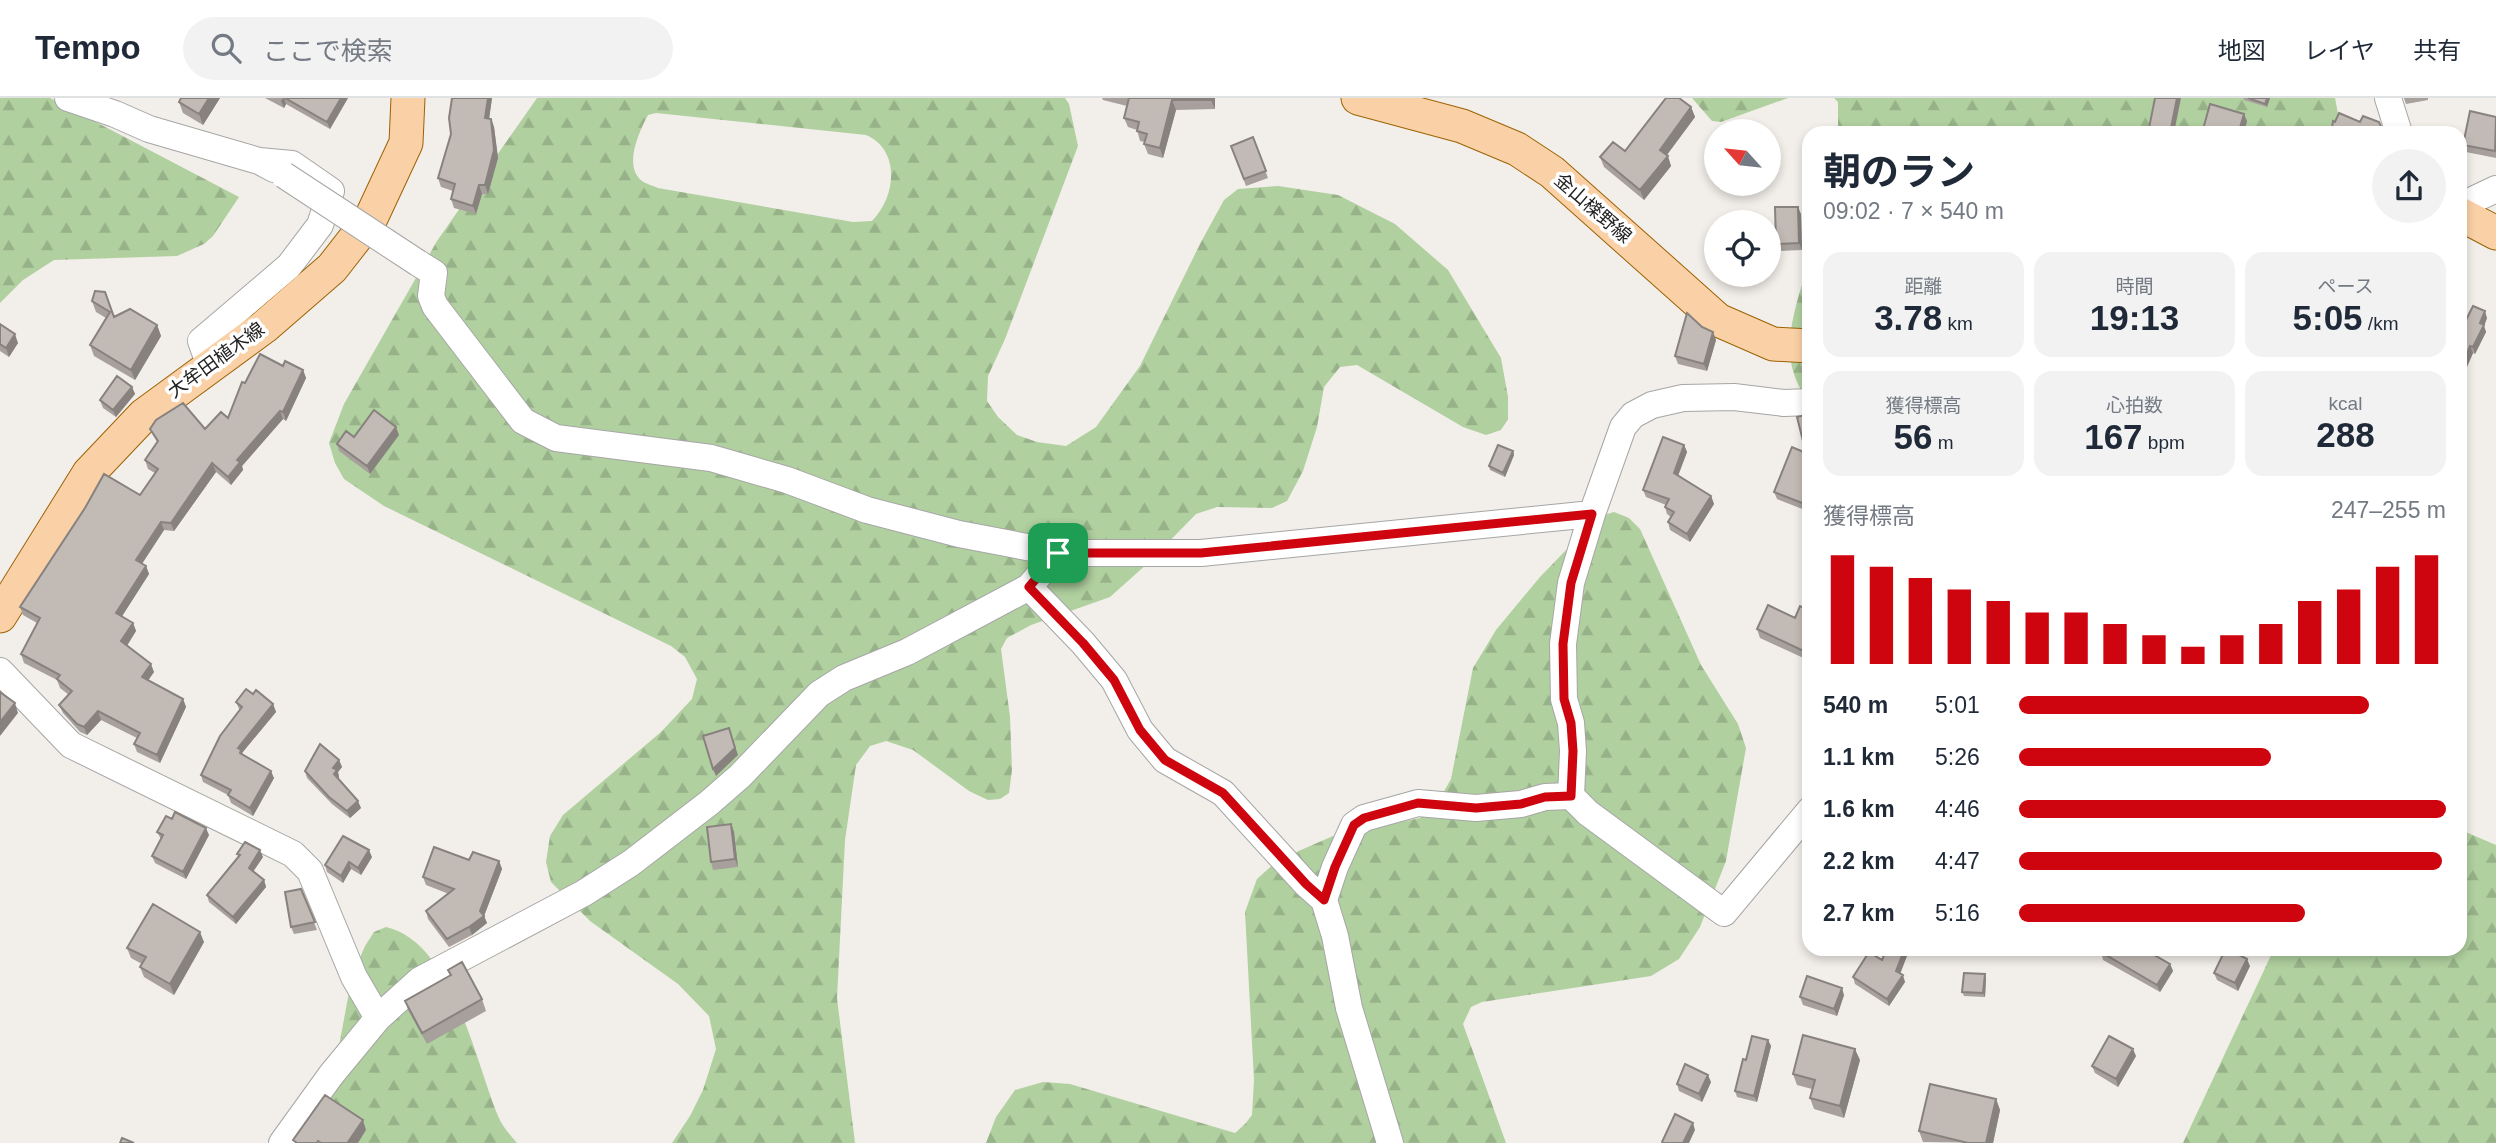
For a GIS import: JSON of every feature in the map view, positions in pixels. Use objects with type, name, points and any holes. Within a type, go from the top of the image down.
[{"type":"main road","name":"大牟田植木線","points":[[0,616],[89,473],[144,415],[264,327],[332,268],[365,225],[406,142],[408,98]]},
{"type":"main road","name":"金山檪野線","points":[[1358,98],[1462,126],[1517,149],[1552,172],[1718,320],[1773,344],[1802,347]]},
{"type":"main road","points":[[2467,218],[2496,233]]},
{"type":"street","points":[[68,98],[149,128],[259,161],[292,164],[331,191],[320,225],[289,265],[201,341],[210,366]]},
{"type":"street","points":[[2388,98],[2397,126]]},
{"type":"street","points":[[259,161],[434,273],[432,296],[435,306],[523,421],[556,438],[711,458],[787,480],[867,510],[959,534],[1058,553],[1201,553],[1592,514]]},
{"type":"street","points":[[2467,203],[2496,189]]},
{"type":"street","points":[[1571,796],[1573,751],[1571,723],[1564,699],[1563,644],[1571,583],[1623,427],[1633,415],[1653,405],[1683,398],[1734,397],[1802,402]]},
{"type":"street","points":[[282,1143],[331,1075],[378,1018],[419,980],[584,893],[631,863],[740,776],[819,694],[844,678],[918,646],[1029,587],[1058,553]]},
{"type":"street","points":[[1029,587],[1114,680],[1140,730],[1165,760],[1223,793],[1306,884],[1324,900],[1335,936],[1349,1008],[1390,1143]]},
{"type":"street","points":[[0,671],[71,745],[293,854],[310,871],[354,977],[378,1018]]},
{"type":"street","points":[[1324,900],[1354,825],[1364,818],[1418,803],[1476,808],[1521,804],[1545,797],[1571,796],[1588,813],[1724,914],[1802,820]]},
{"type":"green space","points":[[0,98],[50,98],[239,197],[213,236],[204,244],[177,256],[54,260],[23,280],[0,303]]},
{"type":"green space","points":[[537,98],[1065,98],[1069,104],[1078,146],[1005,339],[988,376],[987,401],[998,417],[1017,435],[1037,442],[1066,446],[1096,427],[1140,366],[1224,200],[1238,189],[1278,186],[1338,195],[1395,224],[1448,270],[1501,358],[1508,397],[1508,419],[1501,430],[1486,435],[1463,427],[1357,365],[1340,367],[1324,387],[1317,427],[1303,471],[1287,501],[1272,508],[1217,507],[1196,514],[1110,597],[1031,625],[1007,638],[1001,649],[1010,717],[1012,770],[1009,793],[1000,799],[988,800],[969,791],[913,750],[886,741],[870,746],[856,765],[845,840],[837,998],[855,1143],[672,1143],[703,1090],[716,1049],[709,1016],[678,984],[590,921],[551,882],[546,862],[550,836],[563,815],[661,732],[692,699],[697,679],[685,657],[671,646],[384,506],[344,479],[335,463],[329,443],[344,404],[437,241]],"holes":[[[656,113],[866,135],[885,151],[890,162],[891,175],[886,200],[872,221],[853,222],[658,188],[642,181],[636,175],[634,167],[633,158],[641,130],[648,115]]]},
{"type":"green space","points":[[1692,98],[1788,98],[1729,119],[1710,119]]},
{"type":"green space","points":[[1834,98],[2335,98],[2339,119],[2337,126],[1838,126],[1838,102]]},
{"type":"green space","points":[[1802,285],[1802,391],[1792,368],[1790,351]]},
{"type":"green space","points":[[1614,512],[1629,518],[1640,529],[1701,665],[1738,724],[1746,748],[1726,861],[1700,927],[1679,959],[1651,976],[1482,1002],[1471,1007],[1463,1024],[1506,1143],[986,1143],[996,1117],[1015,1090],[1043,1082],[1070,1084],[1235,1133],[1245,1124],[1252,1115],[1254,1080],[1245,912],[1257,879],[1278,860],[1333,836],[1420,818],[1438,802],[1451,779],[1473,668],[1496,630],[1540,577],[1598,517]]},
{"type":"green space","points":[[2467,833],[2496,845],[2496,1143],[2183,1143],[2271,956],[2467,956]]},
{"type":"green space","points":[[386,927],[409,937],[428,955],[444,979],[470,1036],[498,1116],[517,1143],[321,1143],[352,976],[374,932]]},
{"type":"building","points":[[181,98],[209,98],[199,114],[179,102]]},
{"type":"building","points":[[285,98],[341,98],[327,122]]},
{"type":"building","points":[[452,98],[488,98],[485,118],[491,119],[494,150],[485,185],[479,185],[473,206],[451,199],[455,184],[438,178],[451,134],[449,118]]},
{"type":"building","points":[[1129,98],[1211,100],[1172,100],[1160,148],[1144,144],[1147,134],[1137,131],[1139,122],[1124,118]]},
{"type":"building","points":[[1666,98],[1679,98],[1691,107],[1660,150],[1668,156],[1640,190],[1600,157],[1613,142],[1625,151]]},
{"type":"building","points":[[2155,98],[2177,98],[2171,126],[2149,126]]},
{"type":"building","points":[[2248,98],[2267,98],[2265,104]]},
{"type":"building","points":[[2210,104],[2244,114],[2240,126],[2204,126]]},
{"type":"building","points":[[2470,111],[2496,117],[2495,151],[2467,146]]},
{"type":"building","points":[[2339,113],[2360,122],[2363,116],[2379,122],[2381,126],[2332,126],[2333,121],[2335,122]]},
{"type":"building","points":[[1253,137],[1266,171],[1244,179],[1231,146]]},
{"type":"building","points":[[1775,207],[1798,207],[1799,243],[1781,244],[1781,210],[1775,210]]},
{"type":"building","points":[[95,291],[105,292],[114,317],[130,309],[157,325],[131,370],[90,345],[110,312],[92,301]]},
{"type":"building","points":[[2473,306],[2485,311],[2480,323],[2484,325],[2467,354],[2467,318]]},
{"type":"building","points":[[1687,313],[1702,327],[1713,332],[1704,364],[1675,356]]},
{"type":"building","points":[[0,324],[15,334],[6,348],[0,344]]},
{"type":"building","points":[[260,354],[283,366],[285,361],[303,370],[283,412],[280,411],[237,460],[240,462],[228,477],[212,463],[171,523],[161,522],[136,560],[146,566],[116,613],[133,623],[121,641],[151,664],[142,677],[183,699],[157,755],[134,744],[140,733],[98,711],[84,727],[77,724],[59,705],[72,691],[57,679],[60,675],[21,654],[40,618],[20,607],[104,474],[140,495],[158,469],[145,460],[158,441],[150,429],[156,420],[183,403],[205,429],[221,412],[228,418],[242,382],[245,383]]},
{"type":"building","points":[[117,376],[132,387],[113,410],[100,400]]},
{"type":"building","points":[[374,410],[396,427],[367,466],[337,444],[346,431],[354,437]]},
{"type":"building","points":[[1802,416],[1802,437],[1797,417]]},
{"type":"building","points":[[1663,437],[1684,445],[1674,473],[1711,496],[1687,534],[1668,522],[1674,512],[1665,507],[1669,499],[1643,490]]},
{"type":"building","points":[[1498,445],[1513,451],[1503,473],[1489,466]]},
{"type":"building","points":[[1792,447],[1802,451],[1802,503],[1774,492]]},
{"type":"building","points":[[1768,605],[1795,618],[1800,606],[1802,607],[1802,650],[1757,629]]},
{"type":"building","points":[[246,689],[253,694],[256,690],[273,704],[238,748],[240,753],[271,771],[250,808],[228,795],[231,790],[201,775],[220,736],[242,707],[236,702]]},
{"type":"building","points":[[0,692],[15,703],[0,722]]},
{"type":"building","points":[[729,728],[735,748],[713,769],[703,736]]},
{"type":"building","points":[[320,744],[339,760],[333,768],[337,770],[334,774],[358,801],[347,811],[329,797],[305,771]]},
{"type":"building","points":[[175,812],[206,828],[183,872],[152,856],[163,835],[157,832],[166,816],[172,819]]},
{"type":"building","points":[[731,824],[735,859],[711,862],[707,827]]},
{"type":"building","points":[[343,836],[369,850],[358,868],[349,862],[341,876],[325,865]]},
{"type":"building","points":[[245,842],[260,850],[249,868],[264,880],[233,917],[207,895],[240,855],[237,854]]},
{"type":"building","points":[[434,847],[469,860],[473,852],[499,861],[480,911],[484,916],[447,939],[426,911],[454,889],[423,877]]},
{"type":"building","points":[[301,889],[315,922],[291,927],[285,892]]},
{"type":"building","points":[[153,904],[200,932],[170,984],[140,967],[146,957],[127,948]]},
{"type":"building","points":[[1866,956],[1876,956],[1882,960],[1884,956],[1902,956],[1896,971],[1903,975],[1887,999],[1853,977]]},
{"type":"building","points":[[2108,956],[2156,956],[2170,964],[2157,985]]},
{"type":"building","points":[[2222,956],[2241,956],[2247,959],[2235,983],[2214,973]]},
{"type":"building","points":[[462,962],[482,999],[422,1033],[405,1001],[451,975],[448,970]]},
{"type":"building","points":[[1964,973],[1985,974],[1983,993],[1962,992]]},
{"type":"building","points":[[1807,976],[1842,988],[1834,1009],[1800,997]]},
{"type":"building","points":[[1803,1035],[1855,1049],[1840,1106],[1810,1098],[1815,1080],[1793,1074]]},
{"type":"building","points":[[1752,1036],[1768,1040],[1754,1096],[1735,1091]]},
{"type":"building","points":[[2109,1036],[2133,1049],[2116,1079],[2092,1066]]},
{"type":"building","points":[[1685,1064],[1708,1075],[1699,1094],[1677,1084]]},
{"type":"building","points":[[1930,1084],[1996,1099],[1986,1143],[1968,1143],[1919,1131]]},
{"type":"building","points":[[325,1095],[363,1120],[348,1142],[350,1143],[297,1143],[293,1140]]},
{"type":"building","points":[[1675,1114],[1693,1123],[1683,1143],[1663,1143],[1662,1142]]},
{"type":"building","points":[[122,1138],[134,1143],[120,1143]]},
{"type":"route","points":[[1592,514],[1571,583],[1563,644],[1564,699],[1571,723],[1573,751],[1571,796],[1545,797],[1521,804],[1476,808],[1418,803],[1364,818],[1354,825],[1324,900],[1306,884],[1223,793],[1165,760],[1140,730],[1114,680],[1029,587],[1058,553],[1201,553],[1592,514]]}]
